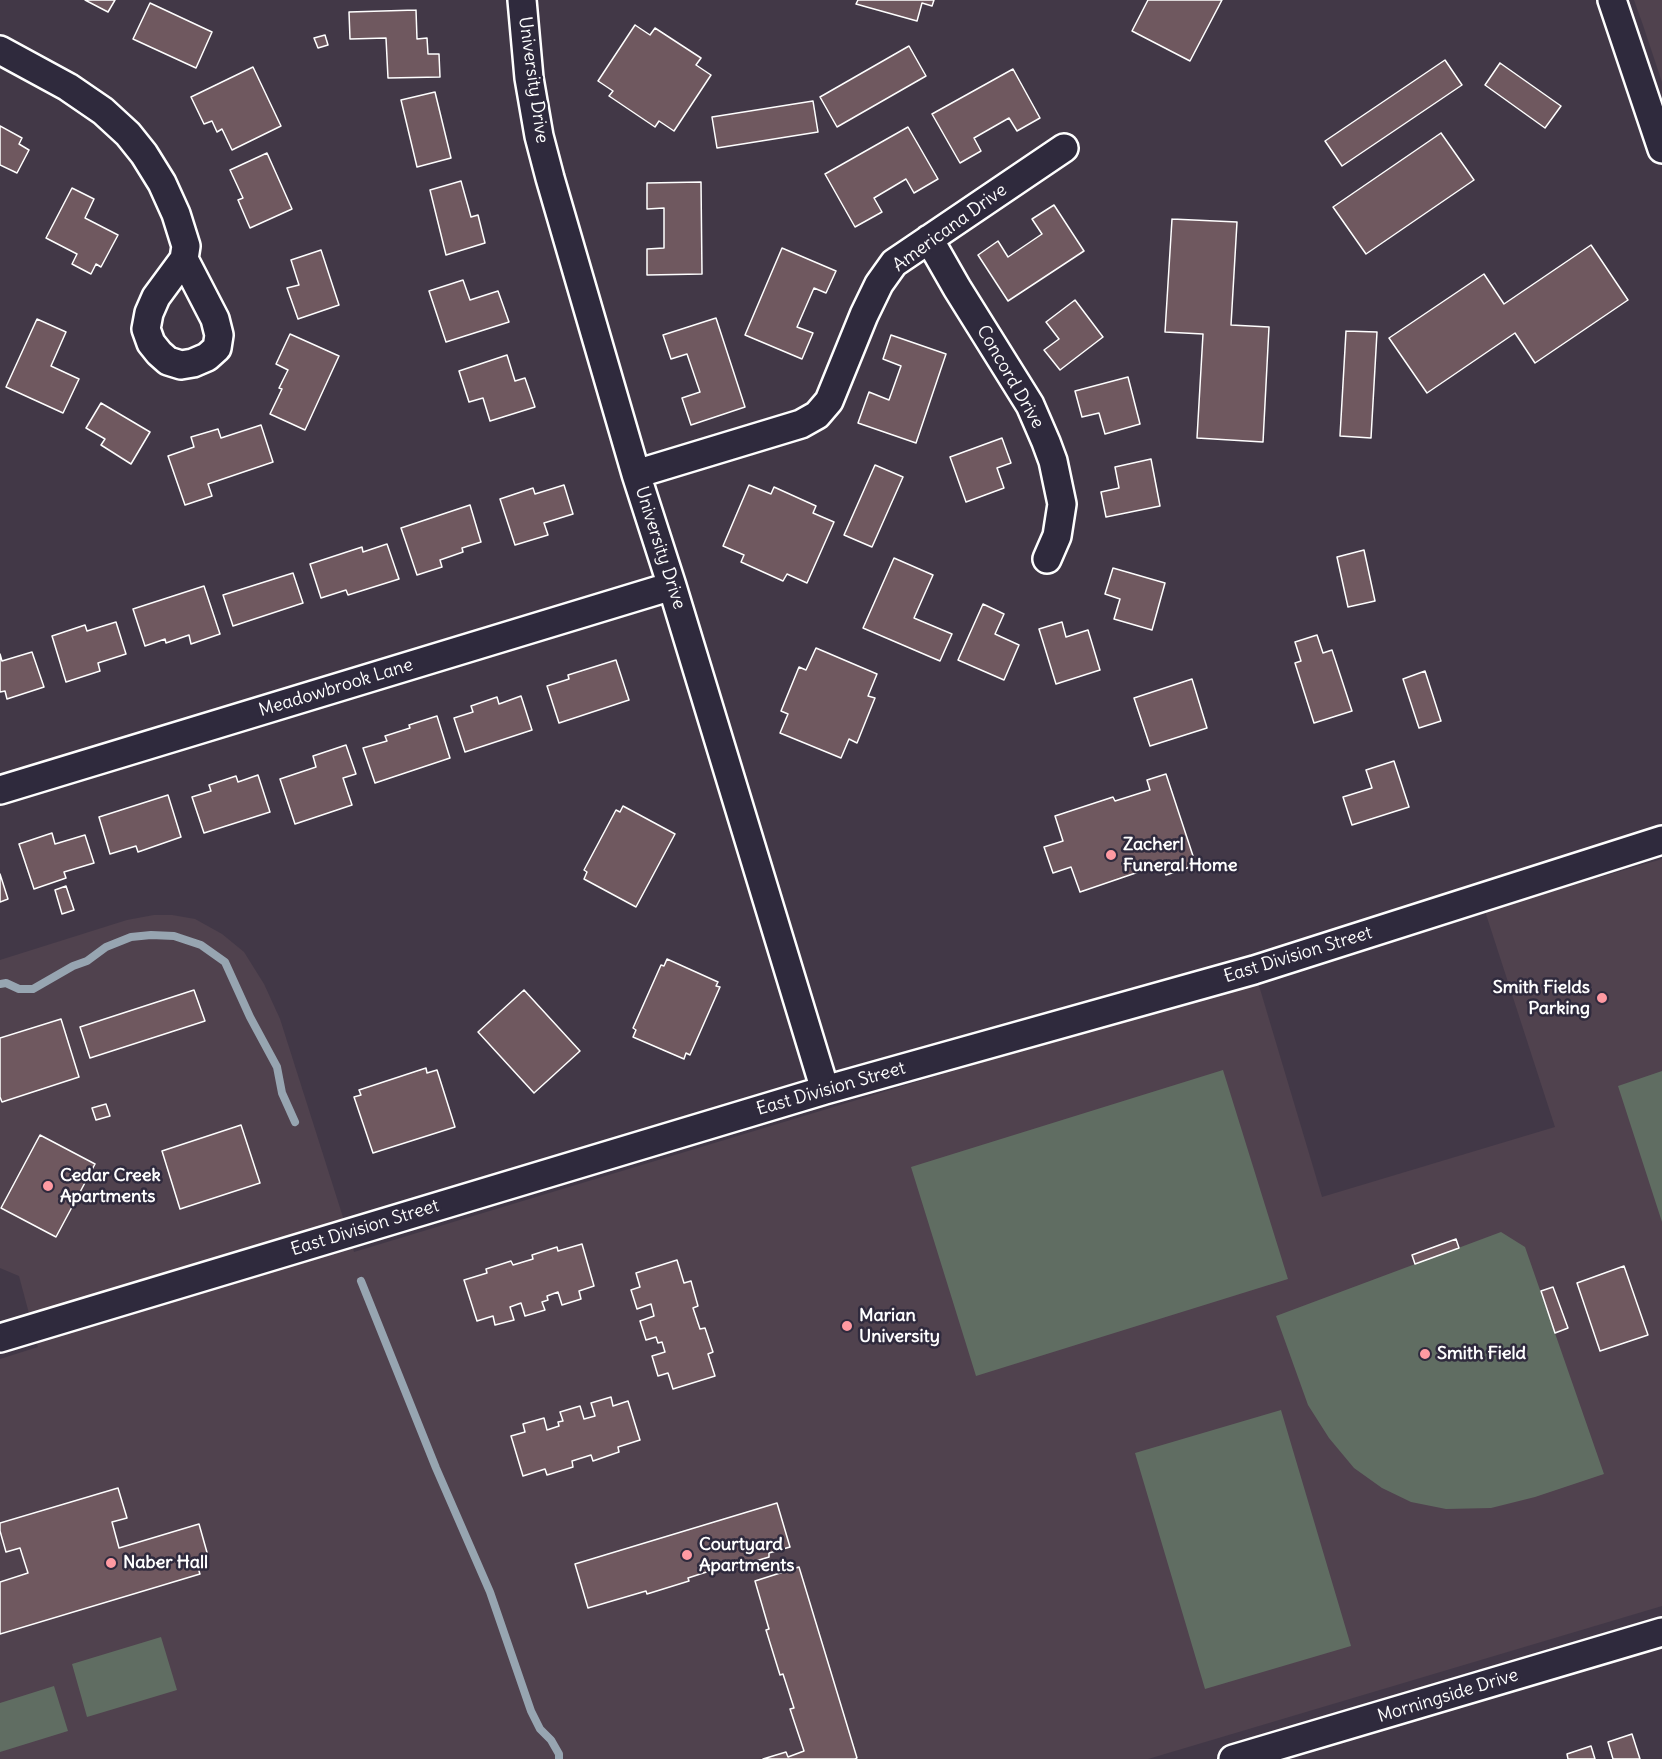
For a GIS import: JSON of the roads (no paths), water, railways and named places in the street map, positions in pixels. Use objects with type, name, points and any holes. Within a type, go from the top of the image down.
[{"type":"street","name":"University Drive","points":[[522,0],[529,78],[544,154],[636,474],[825,1090]]},
{"type":"street","points":[[1612,0],[1662,149]]},
{"type":"street","points":[[0,50],[83,96],[128,134],[154,168],[170,198],[186,246],[184,259]]},
{"type":"street","name":"Americana Drive","points":[[636,474],[801,424],[817,415],[829,400],[879,284],[894,263],[1064,148]]},
{"type":"street","name":"Concord Drive","points":[[929,239],[1030,405],[1046,442],[1053,461],[1062,504],[1057,537],[1047,559]]},
{"type":"street","name":"Meadowbrook Lane","points":[[0,790],[672,586]]},
{"type":"street","name":"East Division Street","points":[[0,1338],[825,1090],[1254,970],[1662,840]]},
{"type":"street","name":"Morningside Drive","points":[[1233,1759],[1662,1632]]},
{"type":"waterway","points":[[0,984],[6,983],[19,989],[33,989],[73,966],[87,961],[106,947],[131,937],[174,936],[201,945],[225,962],[250,1017],[277,1067],[282,1093],[295,1122]]},
{"type":"waterway","points":[[361,1281],[436,1468],[490,1592],[531,1711],[540,1729],[551,1740],[559,1754],[559,1759]]},
{"type":"place","name":"Zacherl Funeral Home","points":[[1111,855]]},
{"type":"place","name":"Smith Fields Parking","points":[[1602,998]]},
{"type":"place","name":"Cedar Creek Apartments","points":[[48,1186]]},
{"type":"place","name":"Marian University","points":[[847,1326]]},
{"type":"place","name":"Smith Field","points":[[1425,1354]]},
{"type":"place","name":"Courtyard Apartments","points":[[687,1555]]},
{"type":"place","name":"Naber Hall","points":[[111,1563]]}]
